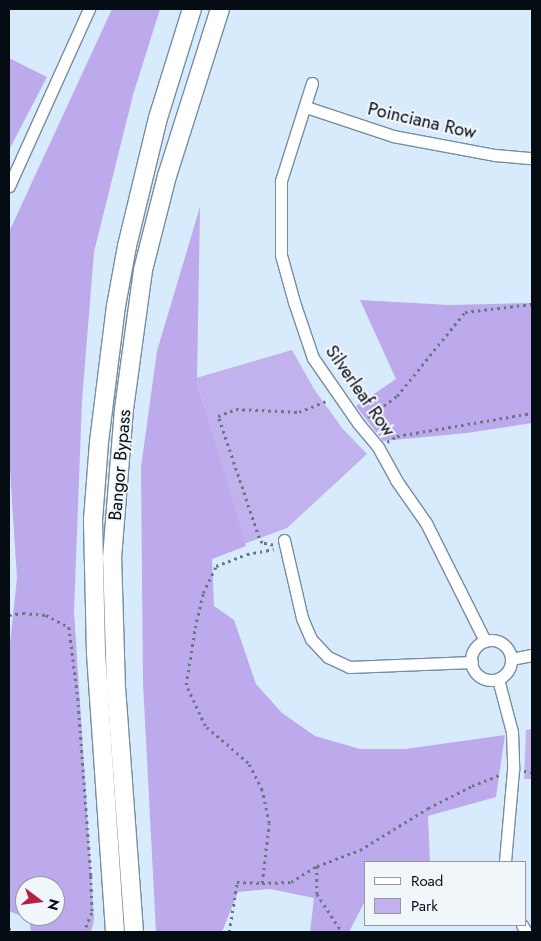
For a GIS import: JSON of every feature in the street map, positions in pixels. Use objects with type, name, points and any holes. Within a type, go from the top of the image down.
[{"type":"main road","name":"Bangor Bypass","points":[[115,932],[96,653],[93,520],[99,442],[114,315],[127,246],[158,118],[192,9]]},
{"type":"main road","name":"Bangor Bypass","points":[[134,932],[116,690],[112,558],[124,409],[143,270],[167,176],[220,9]]},
{"type":"street","points":[[9,186],[89,9]]},
{"type":"street","name":"Silverleaf Row","points":[[312,83],[282,181],[281,255],[313,358],[358,423],[378,447],[396,480],[426,523],[485,641]]},
{"type":"street","name":"Poinciana Row","points":[[306,107],[393,136],[495,155],[532,158]]},
{"type":"street","points":[[284,544],[302,618],[311,640],[328,657],[349,667],[472,662]]},
{"type":"street","points":[[485,641],[500,642],[508,650],[511,659],[508,671],[498,679],[488,680],[478,675],[472,662],[475,649],[485,641]]},
{"type":"street","points":[[511,659],[532,655]]},
{"type":"street","points":[[498,679],[512,732],[512,770],[505,861]]},
{"type":"path","points":[[358,423],[396,396],[465,312],[532,304]]},
{"type":"path","points":[[284,544],[266,544],[259,538],[218,416],[236,409],[299,412],[339,396]]},
{"type":"path","points":[[378,447],[397,436],[532,413]]},
{"type":"path","points":[[262,883],[269,823],[262,790],[248,763],[205,726],[186,685],[195,628],[203,593],[216,566],[247,554],[284,544]]},
{"type":"path","points":[[9,615],[23,613],[46,615],[69,627],[78,698],[91,876],[92,913],[84,932]]},
{"type":"path","points":[[229,932],[237,882],[292,882],[317,866],[360,850],[428,808],[472,786],[512,770]]},
{"type":"path","points":[[317,866],[317,894],[342,932]]},
{"type":"path","points":[[9,928],[12,932]]},
{"type":"green space","points":[[292,350],[314,389],[342,428],[367,454],[287,528],[244,544],[196,378]]},
{"type":"green space","points":[[532,729],[532,779],[524,779],[526,730]]},
{"type":"shaded area","points":[[112,9],[160,9],[133,95],[94,252],[82,401],[74,611],[94,920],[91,932],[31,932],[30,926],[65,926],[65,876],[15,876],[15,913],[9,911],[9,653],[17,578],[9,455],[9,232]]},
{"type":"shaded area","points":[[9,58],[47,77],[9,150]]},
{"type":"shaded area","points":[[200,207],[197,382],[246,546],[212,559],[214,606],[234,620],[256,684],[282,713],[315,736],[360,749],[405,749],[505,735],[496,797],[428,816],[430,861],[364,861],[364,903],[349,932],[310,932],[314,898],[270,889],[238,892],[222,932],[156,932],[143,683],[141,467],[157,351]]},
{"type":"shaded area","points":[[360,300],[449,305],[532,303],[532,423],[467,433],[383,441],[356,406],[396,379]]}]
